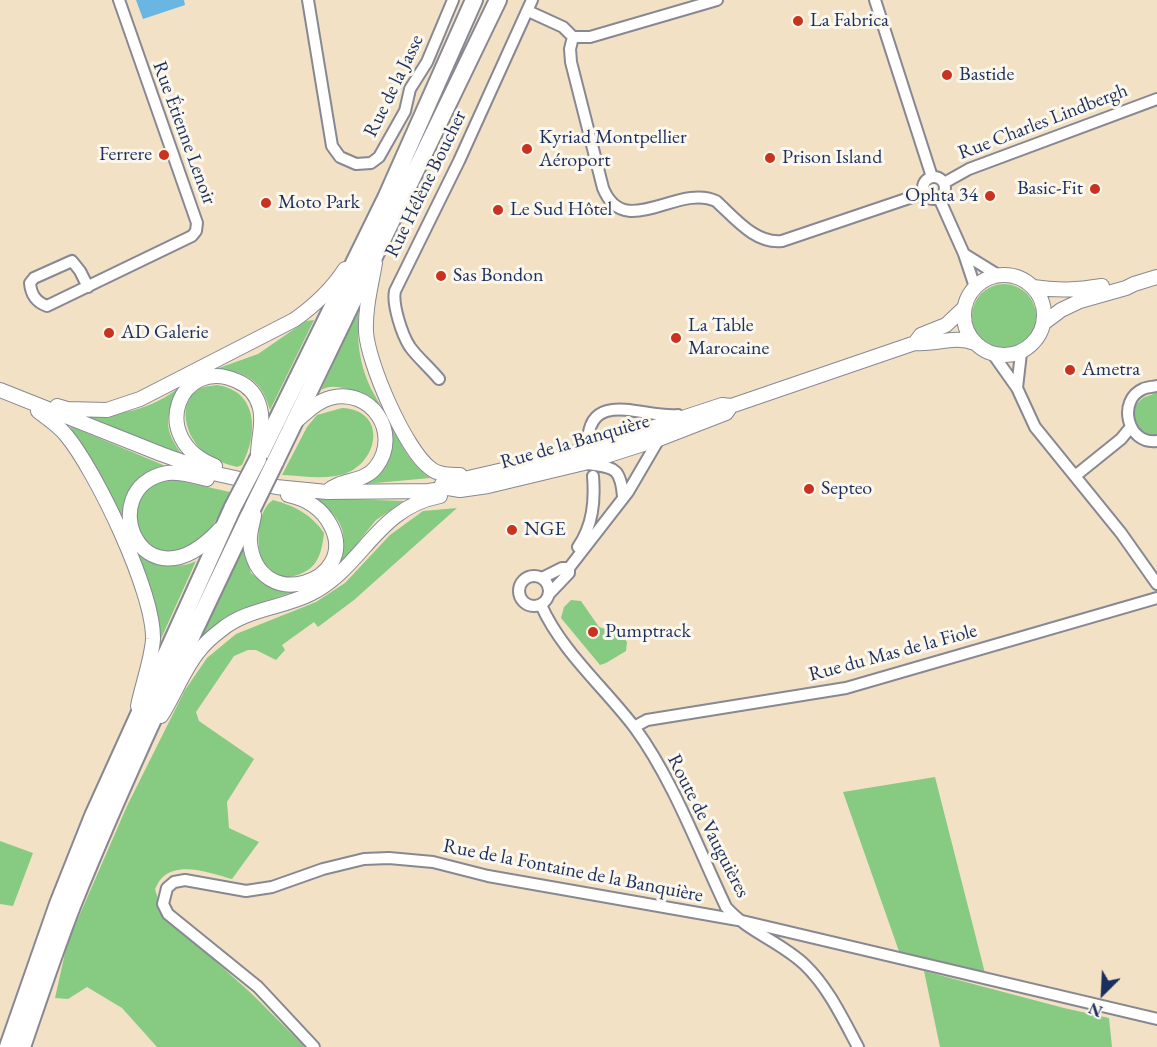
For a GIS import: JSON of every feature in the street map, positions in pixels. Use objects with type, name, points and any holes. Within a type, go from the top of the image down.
[{"type":"highway","points":[[21,1047],[71,908],[140,748],[296,421],[370,245],[386,198],[474,0]]},
{"type":"highway","points":[[8,1047],[58,904],[135,721],[223,526],[498,0]]},
{"type":"main road","points":[[30,402],[47,402],[67,410],[98,411],[116,408],[140,399],[294,320],[311,308],[370,245]]},
{"type":"main road","points":[[140,748],[167,707],[198,652],[223,628],[251,614],[310,594],[344,570],[367,542],[399,512],[426,499],[451,494],[464,484],[461,475],[435,471],[422,460],[403,430],[378,377],[366,329],[370,245]]},
{"type":"main road","points":[[998,275],[1017,276],[1033,287],[1041,297],[1045,309],[1045,322],[1040,335],[1032,345],[1012,356],[993,354],[975,343],[966,327],[964,309],[968,297],[975,288],[985,280],[998,275]]},
{"type":"main road","points":[[1045,322],[1061,310],[1080,301],[1157,277]]},
{"type":"main road","points":[[1033,287],[1065,291],[1124,282],[1134,284]]},
{"type":"main road","name":"Rue de la Banquière","points":[[915,343],[921,335],[946,325],[964,309]]},
{"type":"main road","name":"Rue de la Banquière","points":[[464,484],[594,447],[722,405],[731,406],[915,343],[925,344],[957,339],[975,343]]},
{"type":"main road","points":[[234,479],[225,470],[203,461],[180,438],[175,417],[177,407],[181,396],[191,385],[208,377],[219,376],[240,382],[249,389],[257,399],[261,416],[258,459]]},
{"type":"main road","points":[[0,390],[196,468],[234,479],[276,487],[287,495],[310,503],[327,518],[336,540],[336,549],[328,567],[318,578],[291,586],[265,575],[256,565],[250,543],[253,507]]},
{"type":"main road","points":[[296,421],[321,401],[341,396],[365,401],[381,417],[384,451],[375,468],[356,480],[335,485],[327,492]]},
{"type":"main road","points":[[30,402],[60,428],[81,455],[104,496],[146,600],[153,640],[135,721]]},
{"type":"main road","name":"Rue de la Banquière","points":[[276,487],[365,493],[422,490],[428,487],[464,484],[488,486],[584,463],[658,439],[726,413],[731,406]]},
{"type":"main road","points":[[223,526],[198,550],[188,556],[168,560],[152,554],[136,541],[130,522],[130,510],[136,492],[143,484],[157,476],[179,472],[208,480],[234,479]]},
{"type":"street","name":"Rue Étienne Lenoir","points":[[88,287],[72,261],[30,282],[34,297],[39,303],[47,306],[88,287],[192,236],[196,231],[197,223],[119,0]]},
{"type":"street","name":"Rue de la Jasse","points":[[308,0],[329,135],[334,150],[345,161],[362,165],[376,160],[405,111],[410,89],[427,62],[453,0]]},
{"type":"street","points":[[530,5],[563,27],[573,37],[590,37],[717,0]]},
{"type":"street","points":[[875,0],[932,177]]},
{"type":"street","name":"Rue Hélène Boucher","points":[[439,380],[406,340],[395,303],[395,291],[459,161],[530,5]]},
{"type":"street","points":[[573,37],[570,49],[571,62],[603,188],[613,206],[622,211],[634,212],[693,197],[709,197],[760,239],[772,242],[782,241],[924,193]]},
{"type":"street","name":"Rue Charles Lindbergh","points":[[944,183],[956,174],[1157,99]]},
{"type":"street","points":[[932,177],[939,178],[944,183],[944,193],[939,198],[932,200],[924,193],[924,183],[932,177]]},
{"type":"street","points":[[939,198],[964,254],[975,288]]},
{"type":"street","points":[[964,254],[998,275]]},
{"type":"street","points":[[1017,388],[1021,353]]},
{"type":"street","points":[[993,354],[1017,388],[1035,427],[1121,533],[1157,584]]},
{"type":"street","points":[[1157,386],[1143,389],[1135,396],[1129,406],[1128,420],[1130,428],[1141,438],[1151,442],[1157,441]]},
{"type":"street","points":[[588,441],[589,431],[601,412],[626,410],[661,417],[683,414],[686,417]]},
{"type":"street","points":[[1075,476],[1121,439],[1130,428]]},
{"type":"street","points":[[549,594],[569,573],[568,568],[633,483],[658,439]]},
{"type":"street","points":[[584,463],[607,465],[613,468],[621,478],[633,483]]},
{"type":"street","points":[[576,558],[576,549],[584,538],[592,514],[593,476]]},
{"type":"street","points":[[621,478],[623,496]]},
{"type":"street","points":[[542,578],[562,568],[568,568]]},
{"type":"street","points":[[534,576],[542,578],[548,585],[549,594],[548,599],[541,605],[531,606],[522,601],[519,591],[522,582],[534,576]]},
{"type":"street","name":"Rue du Mas de la Fiole","points":[[634,727],[647,720],[846,688],[1157,598]]},
{"type":"street","name":"Route de Vauguières","points":[[541,605],[554,631],[634,727],[653,756],[726,906],[738,920],[804,964],[822,985],[858,1047]]},
{"type":"street","name":"Rue de la Fontaine de la Banquière","points":[[314,1047],[258,987],[168,914],[163,904],[167,888],[174,882],[185,880],[246,891],[272,887],[323,869],[364,859],[433,862],[499,878],[738,920],[1157,1019]]},
{"type":"green space","points":[[998,284],[1010,284],[1027,293],[1034,304],[1036,316],[1034,328],[1027,339],[1010,348],[998,348],[986,343],[977,334],[972,322],[972,310],[977,298],[986,289]]},
{"type":"green space","points":[[359,308],[360,353],[369,384],[405,451],[430,478],[365,484],[384,469],[388,461],[391,442],[382,411],[377,403],[362,393],[337,387],[321,390]]},
{"type":"green space","points":[[314,320],[270,410],[262,391],[251,379],[236,372],[216,369],[258,354],[306,321]]},
{"type":"green space","points":[[217,385],[231,389],[241,396],[248,405],[251,416],[251,441],[242,465],[237,467],[219,461],[203,451],[188,429],[186,411],[192,395],[201,388]]},
{"type":"green space","points":[[180,386],[171,406],[168,423],[172,438],[184,457],[81,417],[120,413],[147,406],[159,401]]},
{"type":"green space","points":[[1157,393],[1157,436],[1143,432],[1138,427],[1134,410],[1143,398]]},
{"type":"green space","points":[[342,408],[357,411],[367,418],[372,427],[371,449],[365,459],[356,468],[337,476],[282,475],[307,427],[317,415]]},
{"type":"green space","points":[[70,426],[168,467],[146,476],[135,484],[125,507],[128,535],[140,555],[155,562],[173,565],[196,561],[160,641]]},
{"type":"green space","points":[[164,479],[230,492],[208,532],[197,542],[172,554],[152,548],[144,540],[136,521],[138,501],[144,492]]},
{"type":"green space","points":[[315,498],[404,501],[376,520],[337,568],[343,545],[342,530],[332,512]]},
{"type":"green space","points":[[273,500],[302,512],[324,533],[321,551],[314,564],[295,576],[285,578],[273,571],[265,564],[260,554],[258,537],[261,519]]},
{"type":"green space","points":[[457,508],[354,600],[318,627],[314,622],[282,645],[285,650],[276,660],[256,650],[248,650],[234,656],[196,712],[199,721],[254,759],[227,802],[229,828],[259,842],[232,879],[187,869],[170,872],[163,877],[155,889],[162,913],[252,994],[305,1047],[157,1047],[122,1008],[87,987],[68,999],[55,998],[67,944],[127,806],[185,690],[207,658],[236,634],[316,602],[345,583],[390,535],[423,511]]},
{"type":"green space","points":[[243,543],[251,573],[277,590],[296,591],[240,611],[216,626],[194,646]]},
{"type":"green space","name":"Pumptrack","points":[[571,600],[581,601],[599,627],[621,634],[627,642],[626,651],[600,665],[561,618],[564,607]]},
{"type":"green space","points":[[935,777],[986,977],[901,957],[843,792]]},
{"type":"green space","points":[[0,841],[33,853],[13,906],[0,904]]},
{"type":"green space","points":[[924,971],[1109,1018],[1112,1047],[940,1047]]},
{"type":"water","points":[[136,0],[184,0],[185,5],[143,19]]},
{"type":"place","name":"La Fabrica","points":[[798,21]]},
{"type":"place","name":"Bastide","points":[[947,75]]},
{"type":"place","name":"Kyriad Montpellier Aéroport","points":[[527,149]]},
{"type":"place","name":"Ferrere","points":[[164,155]]},
{"type":"place","name":"Prison Island","points":[[770,158]]},
{"type":"place","name":"Basic-Fit","points":[[1095,189]]},
{"type":"place","name":"Ophta 34","points":[[990,196]]},
{"type":"place","name":"Moto Park","points":[[266,203]]},
{"type":"place","name":"Le Sud Hôtel","points":[[498,210]]},
{"type":"place","name":"Sas Bondon","points":[[441,276]]},
{"type":"place","name":"AD Galerie","points":[[109,333]]},
{"type":"place","name":"La Table Marocaine","points":[[676,338]]},
{"type":"place","name":"Ametra","points":[[1070,370]]},
{"type":"place","name":"Septeo","points":[[809,489]]},
{"type":"place","name":"NGE","points":[[512,530]]},
{"type":"place","name":"Pumptrack","points":[[593,632]]}]
